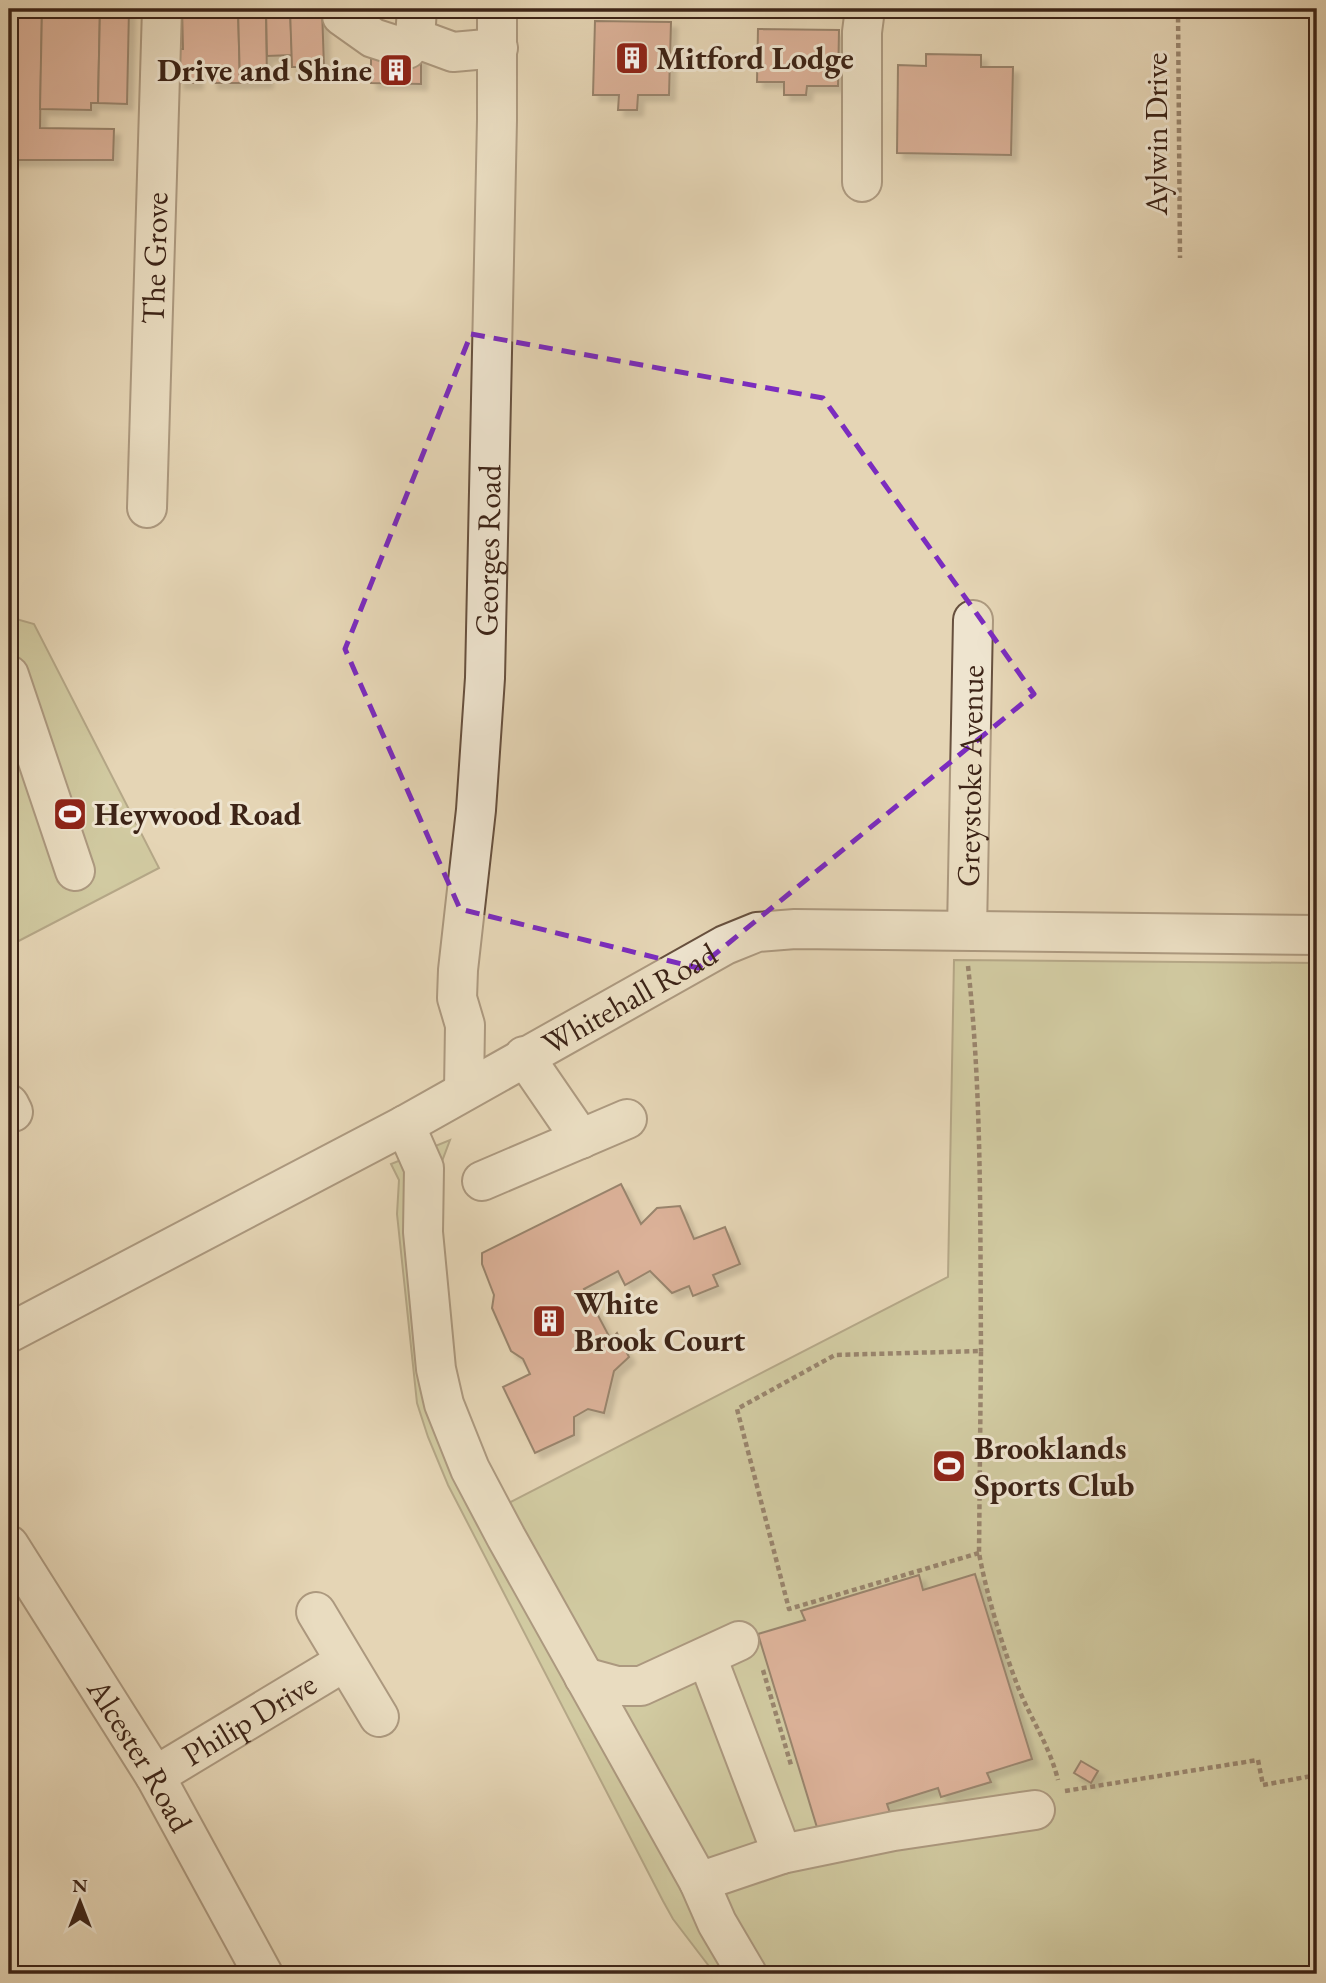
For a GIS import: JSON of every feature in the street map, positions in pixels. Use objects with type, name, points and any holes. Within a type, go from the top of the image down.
[{"type":"street","name":"The Grove","points":[[147,508],[162,9]]},
{"type":"street","points":[[342,9],[342,16],[373,38],[407,49],[416,23],[453,52],[498,48]]},
{"type":"street","name":"Georges Road","points":[[464,1090],[465,1025],[457,998],[476,810],[485,678],[497,9]]},
{"type":"street","points":[[862,182],[862,32],[865,9]]},
{"type":"street","name":"Greystoke Avenue","points":[[967,930],[973,620]]},
{"type":"street","points":[[9,675],[75,872]]},
{"type":"street","name":"Whitehall Road","points":[[9,1334],[405,1125],[725,945],[757,932],[795,929],[1317,935]]},
{"type":"street","points":[[524,1056],[581,1139]]},
{"type":"street","points":[[482,1181],[627,1119]]},
{"type":"street","points":[[405,1125],[424,1168],[423,1232],[436,1369],[444,1404],[470,1469],[699,1882],[717,1923],[747,1974]]},
{"type":"street","name":"Alcester Road","points":[[9,1545],[155,1776],[263,1974]]},
{"type":"street","name":"Philip Drive","points":[[316,1612],[379,1717]]},
{"type":"street","points":[[584,1677],[617,1686],[641,1686],[723,1649],[782,1854]]},
{"type":"street","name":"Philip Drive","points":[[155,1776],[344,1662]]},
{"type":"street","points":[[699,1882],[782,1854],[894,1831],[1035,1810]]},
{"type":"path","name":"Aylwin Drive","points":[[1178,9],[1180,258]]},
{"type":"path","points":[[967,930],[980,1131],[979,1553],[983,1577],[1018,1687],[1051,1754],[1061,1792],[1258,1760],[1263,1785],[1317,1775]]},
{"type":"path","points":[[979,1553],[789,1609],[737,1409],[835,1355],[981,1351]]},
{"type":"path","points":[[723,1649],[753,1636],[792,1768]]},
{"type":"highlighted area","points":[[471,334],[823,398],[1034,694],[698,968],[460,909],[345,649]]},
{"type":"green space","name":"Heywood Road","points":[[9,617],[34,624],[159,868],[9,946]]},
{"type":"green space","name":"Brooklands Sports Club","points":[[954,960],[1317,963],[1317,1974],[715,1974],[673,1919],[663,1901],[448,1485],[428,1437],[417,1403],[397,1214],[399,1180],[391,1164],[450,1140],[438,1172],[447,1361],[505,1505],[948,1277]]},
{"type":"building","points":[[9,9],[42,9],[40,128],[114,129],[113,160],[9,160],[9,65],[17,65],[17,46],[9,46]]},
{"type":"building","points":[[42,9],[100,9],[98,103],[91,103],[91,110],[40,109]]},
{"type":"building","points":[[100,9],[129,9],[127,104],[98,103]]},
{"type":"building","points":[[182,9],[238,9],[240,83],[212,83],[211,69],[197,69],[197,83],[178,83],[178,49],[183,49]]},
{"type":"building","points":[[238,9],[266,9],[267,82],[240,83]]},
{"type":"building","points":[[266,9],[290,9],[292,55],[267,56]]},
{"type":"building","points":[[290,9],[322,9],[324,67],[292,67]]},
{"type":"building","name":"Mitford Lodge","points":[[595,21],[671,22],[669,95],[638,95],[637,110],[618,110],[619,95],[593,95]]},
{"type":"building","points":[[758,29],[839,30],[838,86],[807,86],[806,95],[784,95],[784,82],[757,82]]},
{"type":"building","points":[[926,54],[981,55],[981,67],[1013,67],[1011,155],[897,153],[898,65],[926,66]]},
{"type":"building","name":"Drive and Shine","points":[[371,57],[421,57],[421,84],[371,83]]},
{"type":"building","name":"White Brook Court","points":[[621,1184],[641,1224],[657,1208],[680,1206],[694,1239],[725,1227],[740,1264],[713,1275],[718,1286],[693,1296],[689,1286],[672,1293],[650,1271],[625,1285],[618,1271],[584,1289],[611,1340],[617,1333],[629,1357],[614,1371],[604,1413],[588,1409],[574,1417],[574,1435],[535,1453],[503,1387],[530,1374],[523,1359],[511,1351],[492,1308],[494,1295],[482,1264],[482,1253]]},
{"type":"building","points":[[975,1574],[1032,1759],[987,1773],[991,1782],[941,1797],[938,1788],[887,1804],[890,1813],[819,1834],[758,1634],[805,1620],[801,1611],[919,1575],[923,1590]]},
{"type":"building","points":[[1081,1761],[1098,1771],[1091,1783],[1074,1773]]},
{"type":"place","name":"Mitford Lodge","points":[[632,58]]},
{"type":"place","name":"Drive and Shine","points":[[396,70]]},
{"type":"place","name":"Heywood Road","points":[[70,814]]},
{"type":"place","name":"White Brook Court","points":[[549,1321]]},
{"type":"place","name":"Brooklands Sports Club","points":[[949,1466]]}]
